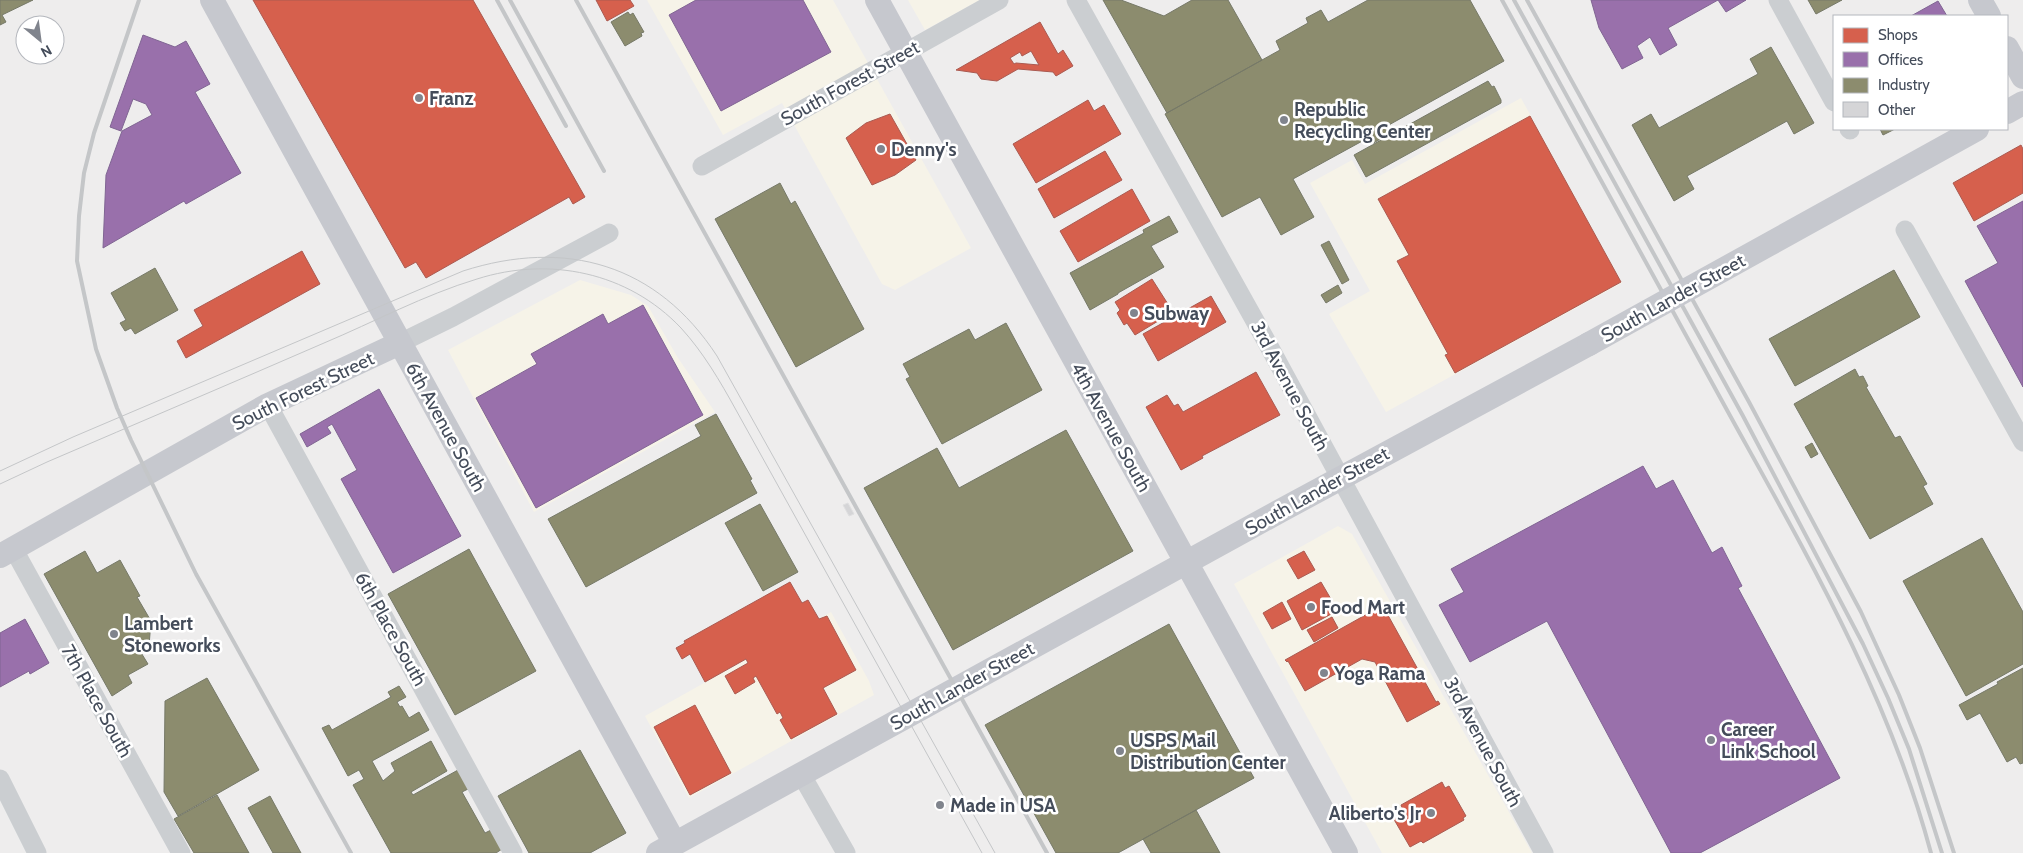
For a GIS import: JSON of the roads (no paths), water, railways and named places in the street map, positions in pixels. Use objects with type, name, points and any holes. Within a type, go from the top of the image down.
[{"type":"main road","name":"6th Avenue South","points":[[212,0],[400,342],[671,850]]},
{"type":"main road","name":"4th Avenue South","points":[[877,0],[1346,853]]},
{"type":"main road","points":[[1980,0],[1988,15]]},
{"type":"main road","points":[[2008,50],[2023,77]]},
{"type":"main road","points":[[2008,111],[2023,103]]},
{"type":"main road","name":"South Lander Street","points":[[671,850],[801,774],[1186,562],[1636,318],[1975,130]]},
{"type":"main road","name":"South Forest Street","points":[[6,552],[268,405],[400,342]]},
{"type":"street","name":"South Forest Street","points":[[702,166],[999,0]]},
{"type":"street","name":"3rd Avenue South","points":[[1076,0],[1264,337],[1544,853]]},
{"type":"street","points":[[1778,0],[1833,100]]},
{"type":"street","points":[[1905,230],[2023,442]]},
{"type":"street","name":"South Forest Street","points":[[400,342],[453,317],[609,233]]},
{"type":"street","name":"6th Place South","points":[[268,405],[512,853]]},
{"type":"street","name":"7th Place South","points":[[6,552],[181,853]]},
{"type":"street","points":[[801,774],[846,853]]},
{"type":"street","points":[[0,779],[38,853]]},
{"type":"tram line","points":[[0,471],[73,437],[463,271],[501,261],[538,257],[573,259],[606,267],[637,280],[666,299],[693,325],[717,356],[995,853]]},
{"type":"tram line","points":[[0,484],[457,285],[504,272],[532,269],[586,274],[612,282],[637,293],[660,309],[681,328],[711,367],[982,853]]},
{"type":"railway","points":[[139,0],[94,133],[84,173],[79,216],[77,261],[96,349],[117,408],[131,440],[196,574],[351,853]]},
{"type":"railway","points":[[497,0],[566,126]]},
{"type":"railway","points":[[510,0],[604,171]]},
{"type":"railway","points":[[576,0],[1047,853]]},
{"type":"railway","points":[[1502,0],[1819,578],[1871,685],[1894,740],[1914,796],[1931,853]]},
{"type":"railway","points":[[1514,0],[1743,416],[1863,644],[1909,749],[1942,853]]},
{"type":"railway","points":[[1527,0],[1749,402],[1861,612],[1899,695],[1920,748],[1954,853]]},
{"type":"place","name":"Franz","points":[[419,98]]},
{"type":"place","name":"Republic Recycling Center","points":[[1284,120]]},
{"type":"place","name":"Denny's","points":[[881,149]]},
{"type":"place","name":"Subway","points":[[1134,313]]},
{"type":"place","name":"Food Mart","points":[[1311,607]]},
{"type":"place","name":"Lambert Stoneworks","points":[[114,634]]},
{"type":"place","name":"Yoga Rama","points":[[1324,673]]},
{"type":"place","name":"Career Link School","points":[[1711,740]]},
{"type":"place","name":"USPS Mail Distribution Center","points":[[1120,751]]},
{"type":"place","name":"Made in USA","points":[[940,805]]},
{"type":"place","name":"Aliberto's Jr","points":[[1431,813]]}]
